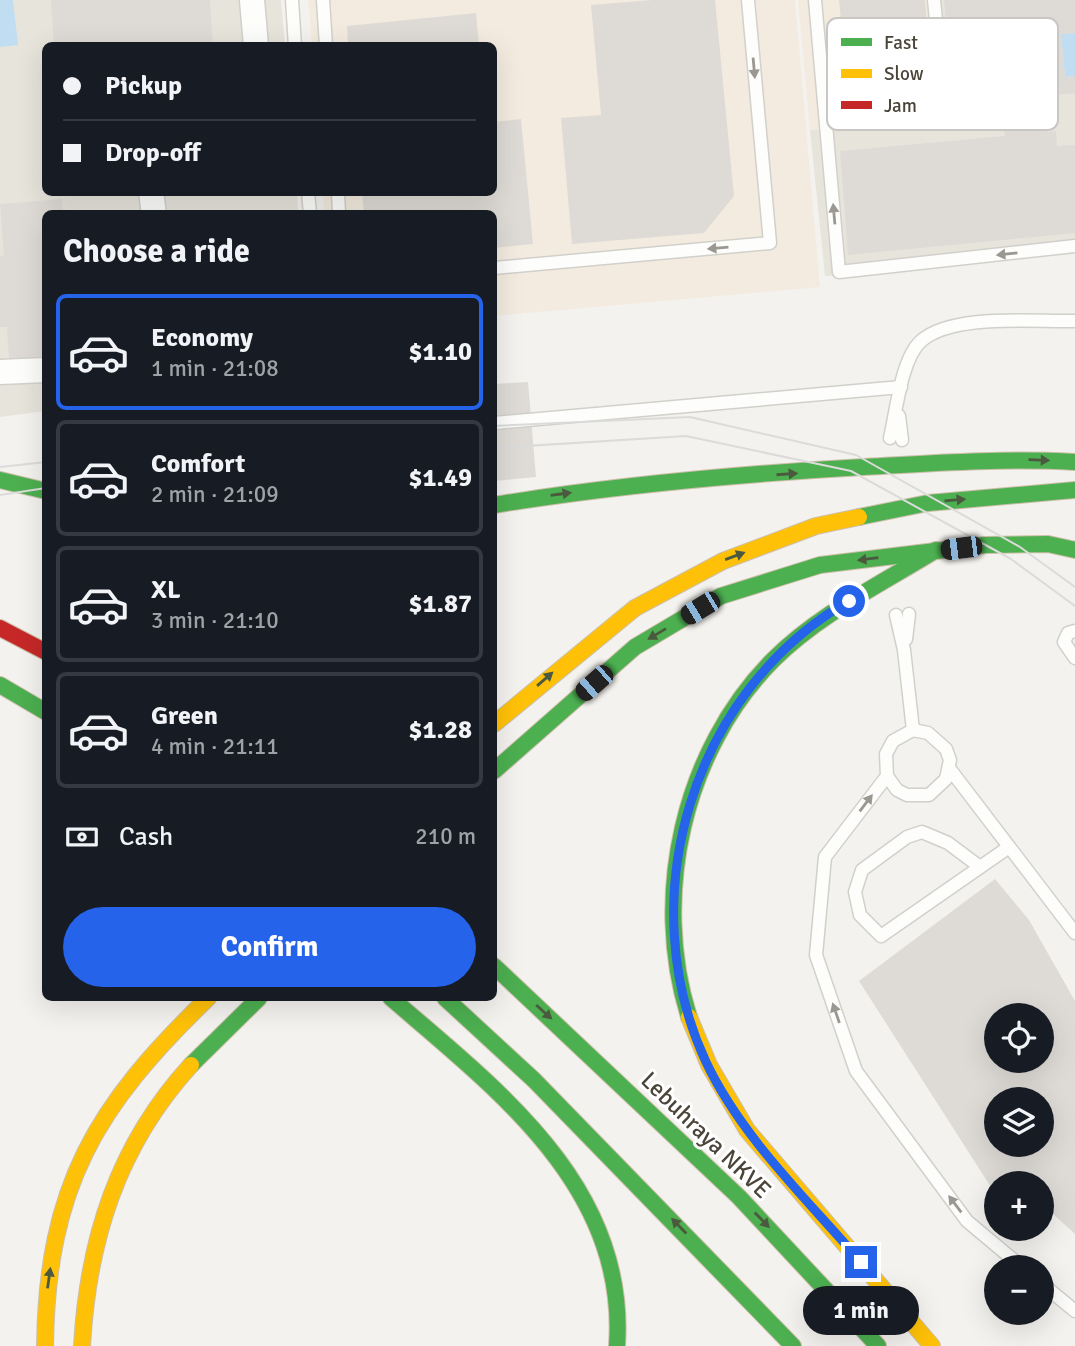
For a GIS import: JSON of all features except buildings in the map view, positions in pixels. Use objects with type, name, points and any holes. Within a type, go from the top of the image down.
[{"type":"highway","points":[[497,505],[603,488],[688,480],[1020,460],[1075,462]]},
{"type":"highway","points":[[0,480],[42,490]]},
{"type":"highway","points":[[497,722],[635,608],[723,561],[816,526],[928,503],[1075,490]]},
{"type":"highway","points":[[497,768],[635,647],[722,596],[820,565],[985,545],[1048,544],[1075,550]]},
{"type":"highway","points":[[932,1346],[747,1130],[722,1092],[706,1061],[682,994],[673,918],[679,842],[691,798],[722,726],[745,692],[772,661],[832,610],[936,551]]},
{"type":"highway","points":[[0,628],[42,650]]},
{"type":"highway","points":[[0,685],[42,710]]},
{"type":"highway","name":"Lebuhraya NKVE","points":[[497,969],[739,1197],[878,1346]]},
{"type":"highway","points":[[45,1346],[46,1299],[58,1230],[70,1188],[91,1140],[116,1099],[147,1059],[205,1001]]},
{"type":"highway","points":[[82,1346],[83,1313],[95,1237],[115,1177],[151,1113],[173,1084],[256,1001]]},
{"type":"highway","points":[[394,1001],[505,1098],[573,1178],[598,1224],[608,1258],[618,1298],[617,1346]]},
{"type":"highway","points":[[448,1001],[544,1089],[793,1346]]},
{"type":"street","points":[[252,0],[256,42]]},
{"type":"street","points":[[0,372],[42,370]]},
{"type":"lane","points":[[292,0],[296,42]]},
{"type":"lane","points":[[323,0],[327,42]]},
{"type":"lane","points":[[497,268],[770,243],[748,0]]},
{"type":"lane","points":[[816,0],[827,129]]},
{"type":"lane","points":[[934,0],[936,18]]},
{"type":"lane","points":[[827,130],[839,272],[1075,246]]},
{"type":"lane","points":[[896,439],[901,387],[920,341],[945,328],[975,323],[1075,321]]},
{"type":"lane","points":[[497,423],[901,387]]},
{"type":"lane","points":[[902,615],[913,730]]},
{"type":"lane","points":[[1075,631],[1068,633],[1064,642],[1075,658]]},
{"type":"lane","points":[[950,768],[938,789],[917,797],[897,790],[887,776],[886,754],[893,741],[913,730],[937,738],[946,749],[950,768],[1075,933]]},
{"type":"lane","points":[[887,776],[825,858],[816,955],[856,1071],[968,1221],[1008,1255]]},
{"type":"lane","points":[[980,867],[948,843],[922,832],[907,837],[862,870],[855,892],[860,915],[881,936],[1009,847]]},
{"type":"lane","points":[[1054,1294],[1075,1311]]},
{"type":"shaded area","points":[[0,0],[281,0],[285,42],[42,42],[42,196],[297,196],[298,210],[42,210],[42,411],[0,417]]},
{"type":"shaded area","points":[[308,0],[795,0],[820,287],[497,316],[497,210],[324,210],[323,196],[497,196],[497,42],[312,42]]},
{"type":"shaded area","points":[[798,0],[941,0],[942,18],[827,18],[827,128],[810,130]]},
{"type":"shaded area","points":[[941,0],[1075,0],[1075,253],[825,276],[810,130],[1058,130],[1058,18],[942,18]]},
{"type":"water","points":[[0,0],[13,0],[18,45],[0,47]]},
{"type":"water","points":[[1075,33],[1075,76],[1065,77],[1061,34]]},
{"type":"tram line","points":[[497,426],[690,417],[856,455],[1020,547],[1075,587]]},
{"type":"tram line","points":[[497,448],[686,436],[851,471],[1011,559],[1075,606]]},
{"type":"tram line","points":[[0,467],[42,462]]},
{"type":"tram line","points":[[0,495],[42,489]]},
{"type":"traffic: fast","points":[[497,505],[632,486],[770,473],[969,461],[1075,462]]},
{"type":"traffic: fast","points":[[0,480],[42,490]]},
{"type":"traffic: fast","points":[[859,517],[928,503],[1075,490]]},
{"type":"traffic: fast","points":[[497,768],[635,647],[721,596],[820,565],[985,545],[1048,544],[1075,550]]},
{"type":"traffic: fast","points":[[689,1017],[678,971],[673,923],[675,875],[683,827],[697,781],[717,737],[742,697],[791,643],[851,600],[936,550]]},
{"type":"traffic: fast","points":[[0,685],[42,710]]},
{"type":"traffic: fast","points":[[497,969],[739,1197],[878,1346]]},
{"type":"traffic: fast","points":[[191,1065],[256,1001]]},
{"type":"traffic: fast","points":[[394,1001],[513,1107],[549,1148],[579,1191],[602,1238],[615,1289],[617,1346]]},
{"type":"traffic: fast","points":[[448,1001],[534,1080],[793,1346]]},
{"type":"traffic: slow","points":[[497,722],[635,608],[723,561],[816,526],[859,517]]},
{"type":"traffic: slow","points":[[45,1346],[48,1290],[56,1239],[68,1194],[85,1152],[108,1113],[136,1075],[205,1001]]},
{"type":"traffic: slow","points":[[689,1017],[709,1065],[747,1130],[932,1346]]},
{"type":"traffic: slow","points":[[82,1346],[91,1268],[111,1195],[144,1128],[191,1065]]},
{"type":"traffic: jam","points":[[0,628],[42,650]]},
{"type":"route","points":[[849,601],[832,610],[772,661],[745,692],[722,726],[691,798],[679,842],[673,918],[682,994],[706,1061],[722,1092],[747,1130],[861,1262]]}]
